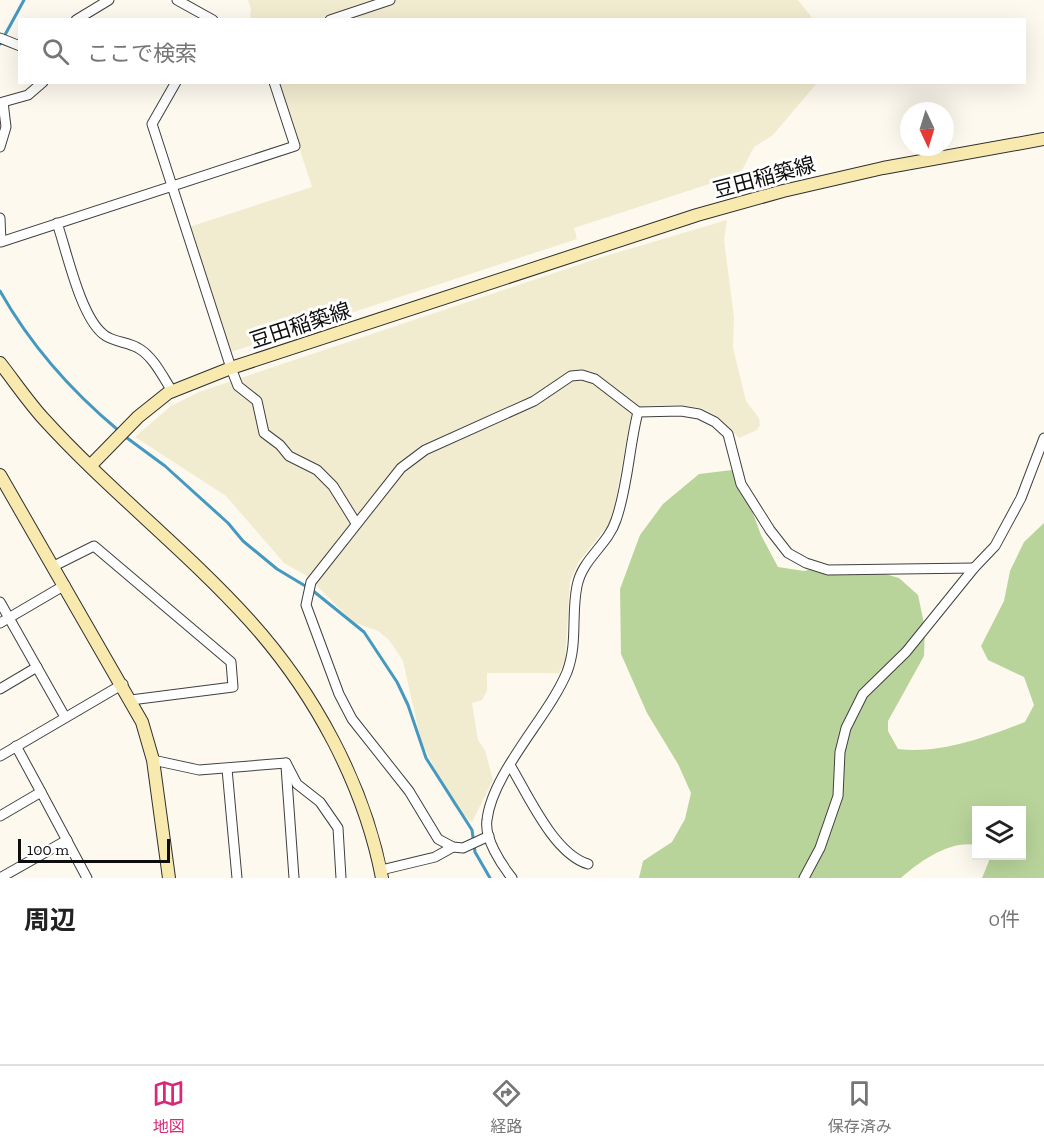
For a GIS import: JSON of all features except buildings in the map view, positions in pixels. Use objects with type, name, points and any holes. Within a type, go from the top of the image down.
[{"type":"main road","name":"豆田稲築線","points":[[91,465],[170,392],[231,368],[718,209],[883,168],[1044,139]]},
{"type":"main road","points":[[0,363],[41,416],[202,572],[250,622],[291,671],[315,709],[348,775],[381,874]]},
{"type":"main road","points":[[0,474],[123,684],[142,722],[153,760],[169,878]]},
{"type":"street","points":[[80,18],[109,0]]},
{"type":"street","points":[[177,0],[209,18]]},
{"type":"street","points":[[336,18],[390,0]]},
{"type":"street","points":[[0,38],[18,45]]},
{"type":"street","points":[[0,147],[6,127],[3,102],[28,95],[41,84]]},
{"type":"street","points":[[175,84],[152,124],[238,386],[257,401],[264,433],[280,445],[289,456],[317,470],[333,486],[356,523]]},
{"type":"street","points":[[0,218],[1,242],[295,146],[275,84]]},
{"type":"street","points":[[57,224],[85,305],[93,320],[104,335],[138,348],[170,392]]},
{"type":"street","points":[[453,847],[438,839],[410,791],[352,719],[339,694],[306,605],[311,582],[356,523],[401,468],[425,450],[534,401],[571,376],[582,375],[595,379],[638,412],[681,411],[699,414],[715,422],[728,434],[741,484],[770,530],[788,553],[806,563],[828,570],[974,568]]},
{"type":"street","points":[[512,878],[489,836],[486,825],[489,809],[510,765],[566,674],[574,650],[576,587],[582,568],[616,521],[638,412]]},
{"type":"street","points":[[804,878],[820,848],[838,796],[840,752],[846,728],[863,694],[906,652],[974,568],[995,546],[1021,498],[1044,438]]},
{"type":"street","points":[[54,566],[94,546],[231,662],[233,687],[131,700]]},
{"type":"street","points":[[0,623],[65,585]]},
{"type":"street","points":[[0,602],[65,717]]},
{"type":"street","points":[[0,689],[37,667]]},
{"type":"street","points":[[0,756],[123,684]]},
{"type":"street","points":[[16,746],[87,878]]},
{"type":"street","points":[[153,760],[199,770],[286,763]]},
{"type":"street","points":[[286,763],[294,878]]},
{"type":"street","points":[[286,763],[297,784],[320,802],[338,828],[341,878]]},
{"type":"street","points":[[510,765],[559,843],[579,861],[588,864]]},
{"type":"street","points":[[227,769],[237,878]]},
{"type":"street","points":[[0,816],[41,792]]},
{"type":"street","points":[[381,874],[435,857],[453,847],[472,846],[489,836]]},
{"type":"street","points":[[0,878],[67,840]]},
{"type":"shaded area","points":[[248,0],[798,0],[812,18],[251,18]]},
{"type":"shaded area","points":[[278,84],[816,84],[773,135],[754,147],[740,174],[574,228],[577,239],[231,352],[189,227],[312,187]]},
{"type":"shaded area","points":[[727,220],[724,240],[734,317],[733,348],[746,401],[759,418],[760,425],[757,430],[739,438],[718,417],[701,408],[680,405],[647,406],[630,420],[612,520],[578,563],[570,581],[565,660],[559,673],[487,673],[487,691],[482,700],[472,703],[478,740],[485,750],[493,780],[472,822],[453,805],[421,741],[403,661],[389,640],[378,631],[353,622],[307,576],[284,563],[226,496],[135,437],[171,406],[199,392],[599,258]]},
{"type":"green space","points":[[732,470],[740,479],[761,535],[778,567],[804,571],[828,565],[868,569],[899,578],[918,595],[925,628],[924,656],[888,721],[888,731],[898,749],[947,747],[1025,722],[1034,705],[1024,677],[988,660],[981,646],[1004,601],[1010,571],[1024,542],[1044,523],[1044,878],[982,878],[989,860],[1026,860],[1026,806],[972,806],[972,845],[956,846],[936,853],[901,878],[639,878],[643,861],[672,842],[685,819],[691,793],[678,764],[647,713],[621,654],[620,589],[640,535],[663,504],[699,474]]},
{"type":"waterway","points":[[0,44],[24,0]]},
{"type":"waterway","points":[[0,291],[38,349],[68,383],[118,430]]},
{"type":"waterway","points":[[123,435],[165,466],[228,523],[243,541],[277,569],[307,587]]},
{"type":"waterway","points":[[312,590],[364,632],[397,682],[408,705],[426,758],[472,830],[475,852],[490,878]]}]
